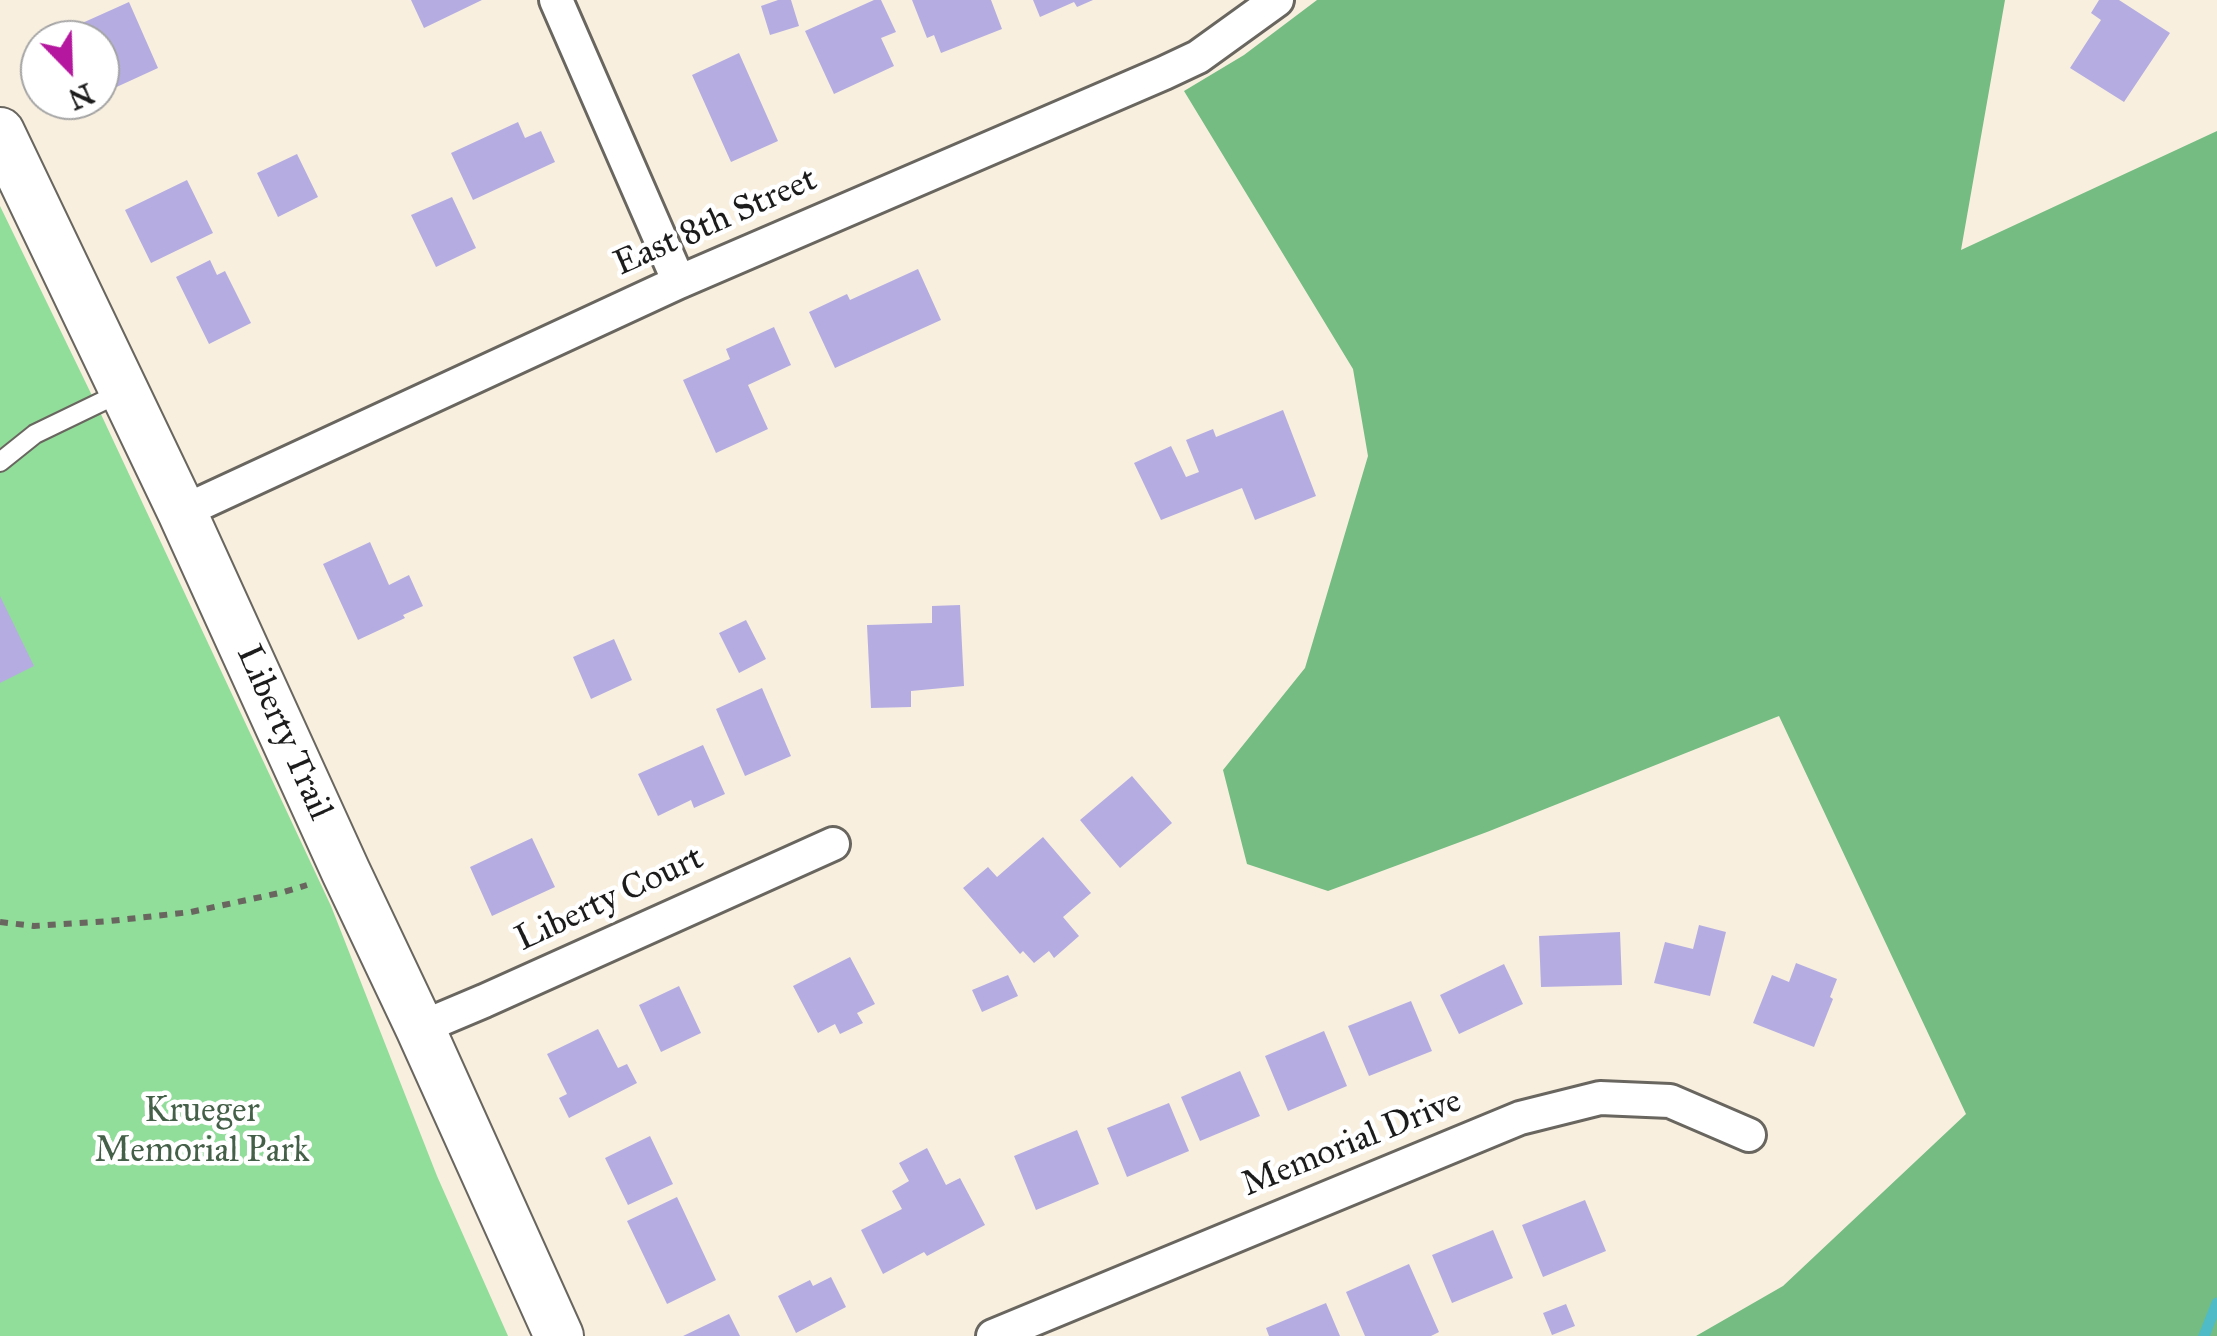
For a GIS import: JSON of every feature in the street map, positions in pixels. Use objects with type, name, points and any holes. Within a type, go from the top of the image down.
[{"type":"street","points":[[556,0],[679,282]]},
{"type":"street","name":"East 8th Street","points":[[182,512],[679,282],[1164,73],[1198,56],[1277,0]]},
{"type":"street","name":"Liberty Trail","points":[[0,132],[20,191],[182,512],[559,1336]]},
{"type":"street","name":"Liberty Court","points":[[420,1028],[833,844]]},
{"type":"street","name":"Memorial Drive","points":[[994,1336],[1520,1118],[1600,1098],[1670,1101],[1749,1135]]},
{"type":"lane","points":[[0,462],[34,434],[124,391]]},
{"type":"path","points":[[0,922],[34,926],[191,912],[284,892],[346,872]]},
{"type":"green space","points":[[1317,0],[2005,0],[1961,250],[2217,131],[2217,1336],[1696,1336],[1783,1286],[1966,1114],[1779,716],[1328,891],[1247,864],[1223,770],[1305,668],[1368,456],[1353,369],[1184,91],[1244,55]]},
{"type":"green space","name":"Krueger Memorial Park","points":[[0,206],[331,906],[437,1176],[508,1336],[0,1336]]},
{"type":"building","points":[[411,0],[482,0],[424,28]]},
{"type":"building","points":[[791,0],[799,26],[770,35],[761,6]]},
{"type":"building","points":[[881,0],[896,32],[881,38],[894,66],[834,94],[805,31]]},
{"type":"building","points":[[912,0],[991,0],[1002,29],[941,53],[934,35],[927,38]]},
{"type":"building","points":[[1033,0],[1093,0],[1077,7],[1074,2],[1040,17]]},
{"type":"building","points":[[2099,0],[2119,0],[2170,33],[2124,102],[2070,68],[2101,20],[2091,13]]},
{"type":"building","points":[[129,2],[158,68],[120,85],[120,20],[89,20]]},
{"type":"building","points":[[739,53],[778,141],[731,162],[692,75]]},
{"type":"building","points":[[518,122],[525,138],[541,131],[555,162],[473,200],[451,153]]},
{"type":"building","points":[[297,154],[318,197],[278,217],[257,173]]},
{"type":"building","points":[[187,180],[213,233],[151,263],[125,210]]},
{"type":"building","points":[[452,197],[476,248],[436,267],[411,215]]},
{"type":"building","points":[[210,260],[217,275],[225,271],[251,323],[209,344],[176,277]]},
{"type":"building","points":[[918,269],[941,320],[835,368],[809,312],[847,294],[850,300]]},
{"type":"building","points":[[774,327],[791,365],[748,385],[768,429],[716,453],[683,380],[730,359],[726,349]]},
{"type":"building","points":[[1283,410],[1316,496],[1255,520],[1242,488],[1161,520],[1134,463],[1171,446],[1186,477],[1199,472],[1186,440],[1213,429],[1216,437]]},
{"type":"building","points":[[370,542],[389,585],[409,575],[423,606],[358,640],[323,564]]},
{"type":"building","points":[[0,596],[34,666],[0,683]]},
{"type":"building","points":[[960,605],[964,686],[911,691],[911,707],[871,708],[867,625],[932,623],[932,606]]},
{"type":"building","points":[[746,620],[766,659],[739,673],[719,633]]},
{"type":"building","points":[[614,639],[632,680],[591,699],[573,657]]},
{"type":"building","points":[[762,688],[791,756],[745,776],[716,709]]},
{"type":"building","points":[[703,745],[725,794],[694,808],[691,800],[658,816],[638,774]]},
{"type":"building","points":[[1132,776],[1172,823],[1120,868],[1080,820]]},
{"type":"building","points":[[1043,837],[1091,893],[1063,917],[1079,936],[1054,958],[1049,951],[1034,963],[1023,951],[1020,954],[963,888],[988,867],[997,877]]},
{"type":"building","points":[[532,838],[555,887],[492,916],[470,867]]},
{"type":"building","points":[[1699,925],[1726,932],[1710,996],[1654,983],[1665,942],[1693,949]]},
{"type":"building","points":[[1620,932],[1622,985],[1541,987],[1539,936]]},
{"type":"building","points":[[850,957],[875,1004],[857,1013],[863,1023],[840,1034],[835,1024],[818,1033],[793,986]]},
{"type":"building","points":[[1796,963],[1837,979],[1814,1047],[1753,1023],[1772,975],[1789,982]]},
{"type":"building","points":[[1504,964],[1523,1004],[1459,1034],[1440,995]]},
{"type":"building","points":[[1008,975],[1018,996],[982,1012],[972,990]]},
{"type":"building","points":[[679,986],[701,1033],[661,1052],[639,1005]]},
{"type":"building","points":[[1411,1001],[1432,1051],[1369,1076],[1348,1026]]},
{"type":"building","points":[[598,1029],[618,1068],[627,1064],[637,1083],[569,1118],[559,1098],[567,1094],[547,1054]]},
{"type":"building","points":[[1324,1031],[1347,1086],[1288,1111],[1265,1056]]},
{"type":"building","points":[[1240,1071],[1260,1116],[1200,1141],[1181,1097]]},
{"type":"building","points":[[1169,1103],[1189,1151],[1127,1177],[1107,1128]]},
{"type":"building","points":[[1077,1130],[1099,1184],[1036,1210],[1014,1156]]},
{"type":"building","points":[[650,1136],[673,1184],[628,1205],[605,1158]]},
{"type":"building","points":[[927,1148],[946,1185],[960,1178],[985,1225],[883,1274],[861,1230],[902,1209],[892,1191],[909,1181],[899,1163]]},
{"type":"building","points":[[677,1197],[716,1280],[667,1304],[627,1221]]},
{"type":"building","points":[[1585,1200],[1606,1251],[1543,1277],[1522,1225]]},
{"type":"building","points":[[1493,1230],[1513,1278],[1452,1303],[1432,1255]]},
{"type":"building","points":[[1409,1264],[1439,1332],[1431,1336],[1365,1336],[1346,1292]]},
{"type":"building","points":[[831,1277],[846,1307],[796,1333],[778,1296],[810,1280],[813,1286]]},
{"type":"building","points":[[1326,1303],[1340,1336],[1269,1336],[1266,1328]]},
{"type":"building","points":[[1566,1304],[1575,1326],[1552,1335],[1543,1313]]},
{"type":"building","points":[[729,1314],[740,1336],[683,1336]]},
{"type":"waterway","points":[[2204,1336],[2217,1303]]}]
